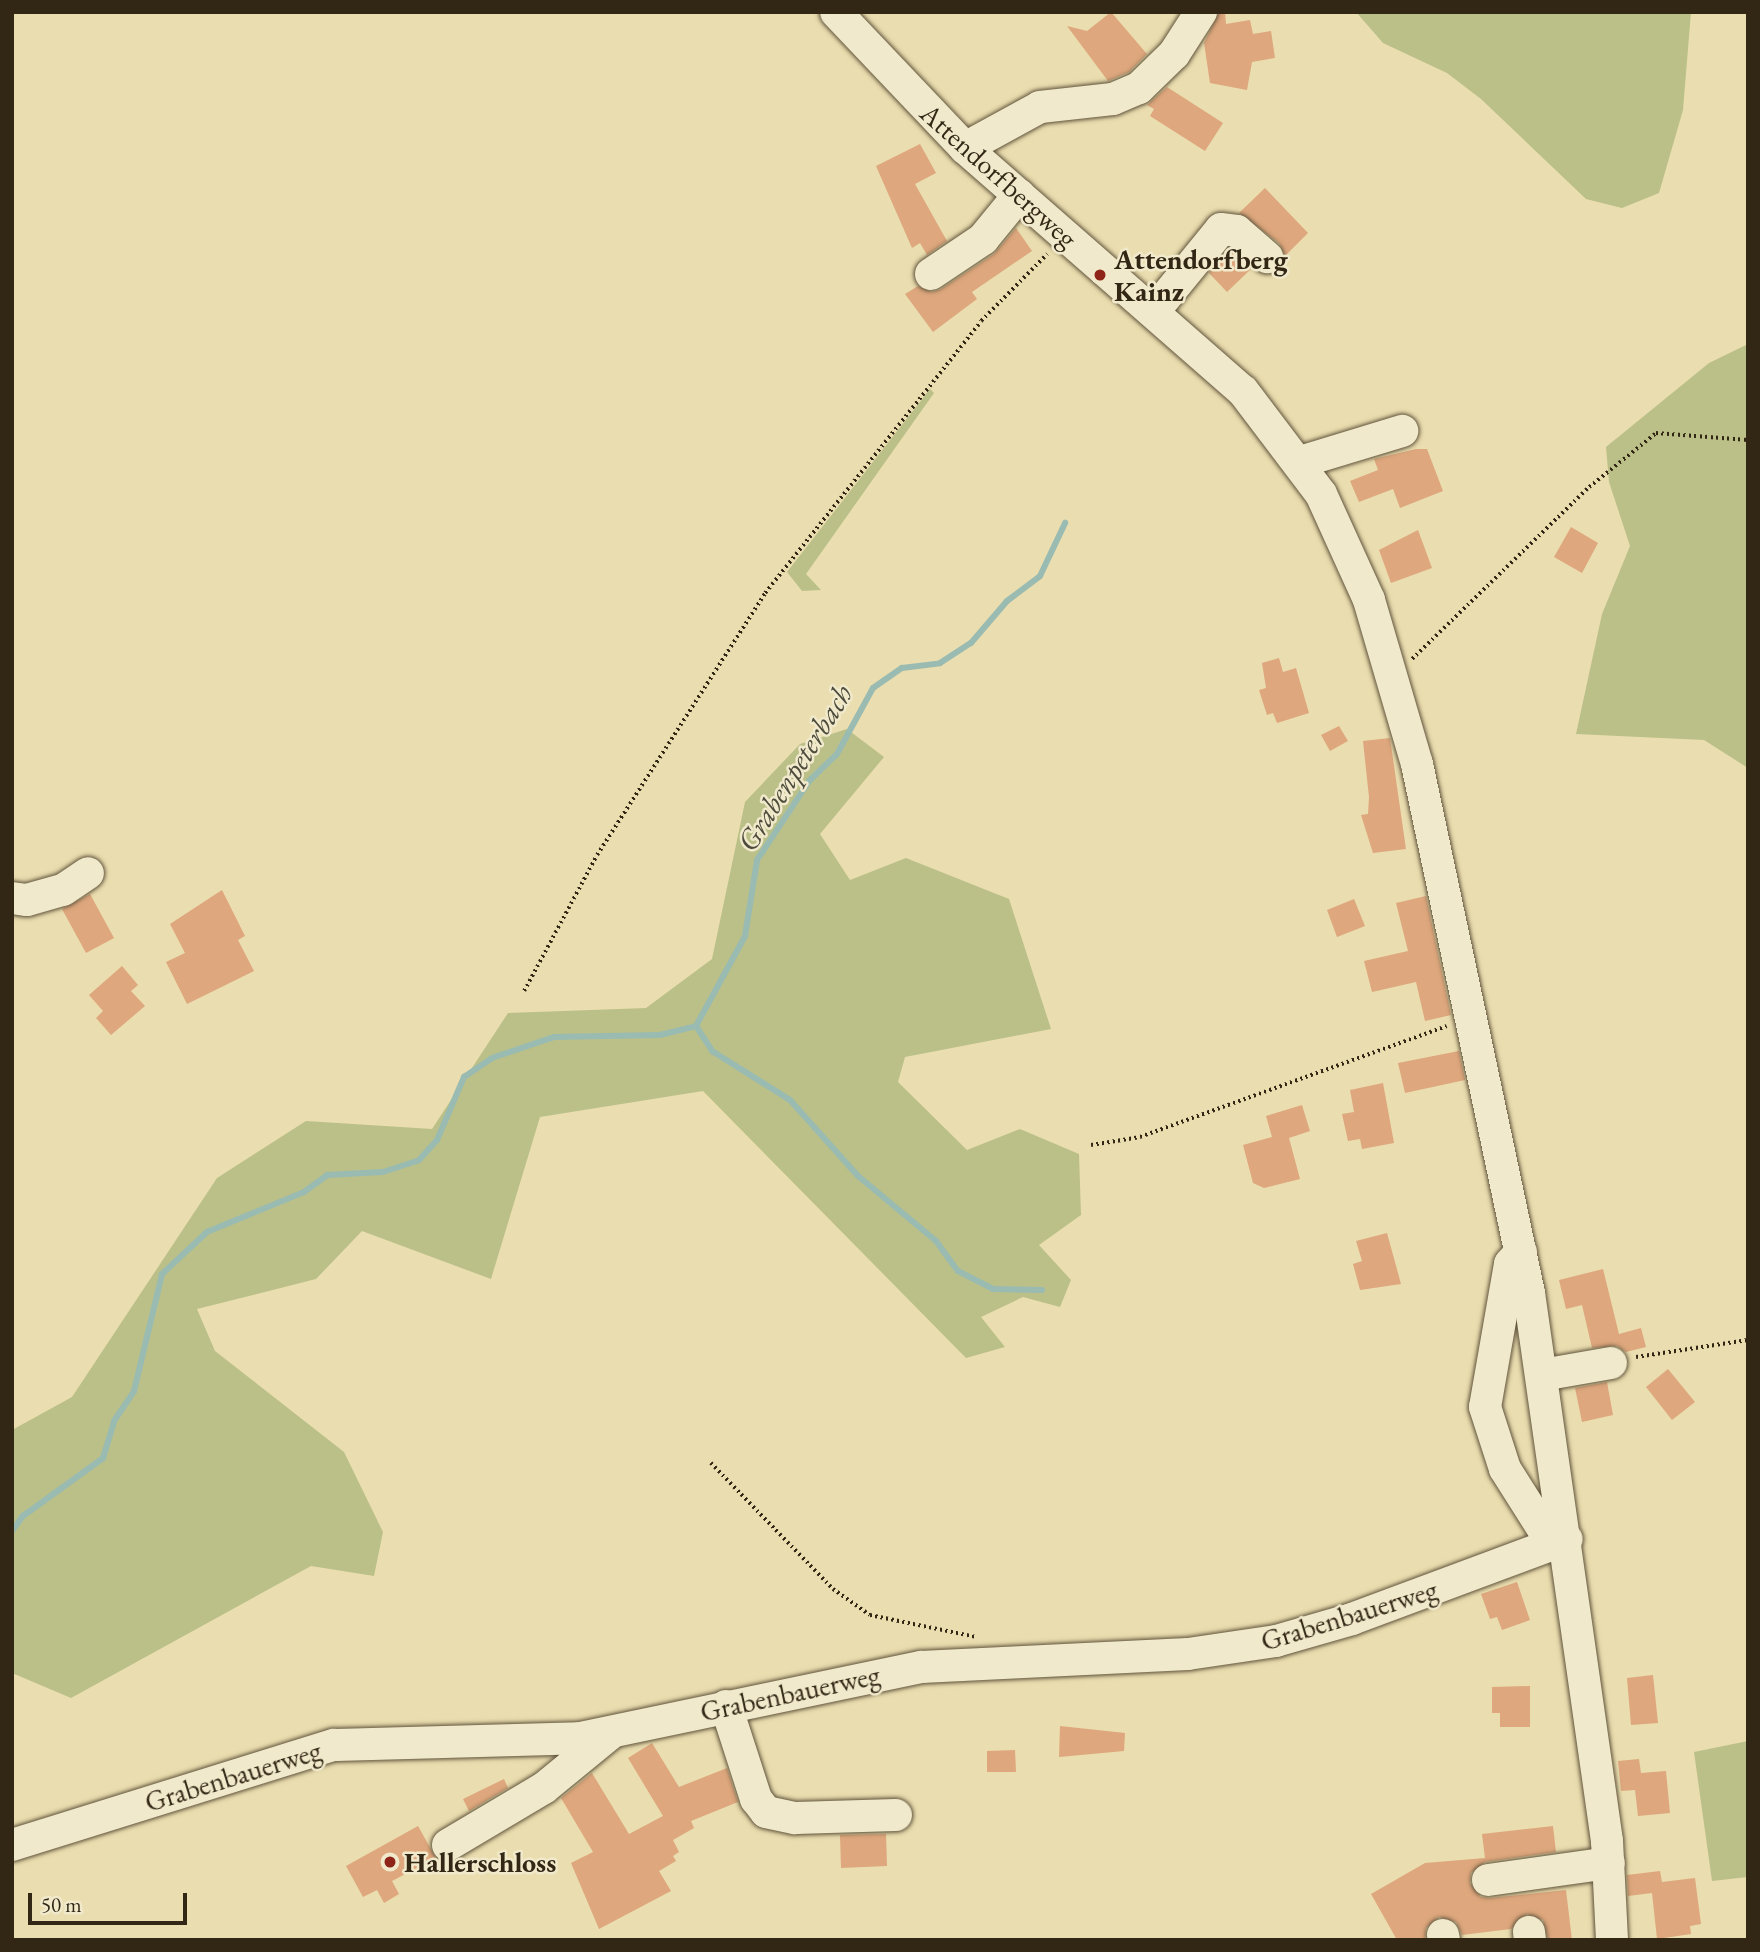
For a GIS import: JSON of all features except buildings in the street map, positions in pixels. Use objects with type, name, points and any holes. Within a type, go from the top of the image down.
[{"type":"street","name":"Attendorfbergweg","points":[[836,12],[965,148],[1155,310],[1243,391],[1300,462],[1346,545],[1395,675],[1473,1018],[1521,1252],[1542,1375],[1560,1542],[1609,1863],[1612,1940]]},
{"type":"street","points":[[965,148],[1040,107],[1113,99],[1139,89],[1174,54],[1201,12]]},
{"type":"street","points":[[931,274],[983,239],[1020,195]]},
{"type":"street","points":[[1155,310],[1221,229],[1237,231],[1267,257]]},
{"type":"street","points":[[1300,462],[1402,431]]},
{"type":"street","points":[[12,898],[27,901],[63,890],[88,873]]},
{"type":"street","points":[[1521,1252],[1510,1264],[1485,1407],[1505,1469],[1560,1542]]},
{"type":"street","points":[[1542,1375],[1611,1363]]},
{"type":"street","name":"Grabenbauerweg","points":[[12,1845],[309,1749],[360,1742],[543,1742],[612,1732],[921,1667],[990,1661],[1188,1654],[1276,1640],[1352,1619],[1560,1542]]},
{"type":"street","points":[[726,1706],[756,1799],[766,1812],[795,1818],[896,1815]]},
{"type":"street","points":[[448,1845],[544,1788],[612,1732]]},
{"type":"street","points":[[1488,1880],[1609,1863]]},
{"type":"path","points":[[524,992],[597,855],[765,593],[981,321],[1066,235]]},
{"type":"path","points":[[1395,675],[1588,487],[1656,433],[1748,440]]},
{"type":"path","points":[[1091,1144],[1140,1137],[1473,1018]]},
{"type":"path","points":[[1611,1363],[1688,1345],[1748,1340]]},
{"type":"path","points":[[711,1463],[851,1602],[883,1620],[971,1634],[990,1661]]},
{"type":"green space","points":[[1356,12],[1691,12],[1683,110],[1659,193],[1622,208],[1586,199],[1481,99],[1447,73],[1383,43]]},
{"type":"green space","points":[[1748,344],[1748,768],[1704,740],[1576,734],[1602,614],[1630,546],[1609,482],[1606,447],[1709,363]]},
{"type":"green space","points":[[930,389],[934,393],[806,574],[821,590],[802,591],[787,572]]},
{"type":"green space","points":[[847,729],[884,757],[820,834],[850,880],[906,858],[1009,899],[1051,1029],[905,1057],[898,1082],[967,1150],[1020,1129],[1079,1154],[1081,1215],[1039,1245],[1071,1280],[1060,1307],[1023,1297],[981,1317],[1005,1347],[966,1358],[703,1091],[540,1117],[491,1279],[362,1231],[316,1279],[197,1309],[215,1351],[344,1452],[383,1532],[374,1576],[311,1566],[71,1698],[12,1673],[12,1430],[72,1397],[217,1178],[306,1121],[432,1129],[508,1013],[646,1008],[712,959],[745,802],[800,744]]},
{"type":"green space","points":[[1748,1741],[1748,1877],[1712,1881],[1694,1752]]},
{"type":"waterway","name":"Grabenpeterbach","points":[[12,1531],[23,1516],[103,1458],[114,1421],[134,1391],[162,1274],[207,1232],[304,1192],[327,1175],[383,1172],[419,1160],[437,1140],[464,1077],[492,1058],[554,1037],[660,1035],[696,1026],[745,936],[757,860],[810,780],[837,754],[873,688],[902,668],[940,663],[971,643],[1007,601],[1040,576],[1065,523]]},
{"type":"waterway","points":[[696,1026],[712,1051],[790,1100],[858,1176],[936,1241],[958,1271],[993,1289],[1042,1290]]},
{"type":"place","name":"Attendorfberg Kainz","points":[[1100,275]]},
{"type":"place","name":"Hallerschloss","points":[[390,1862]]}]
